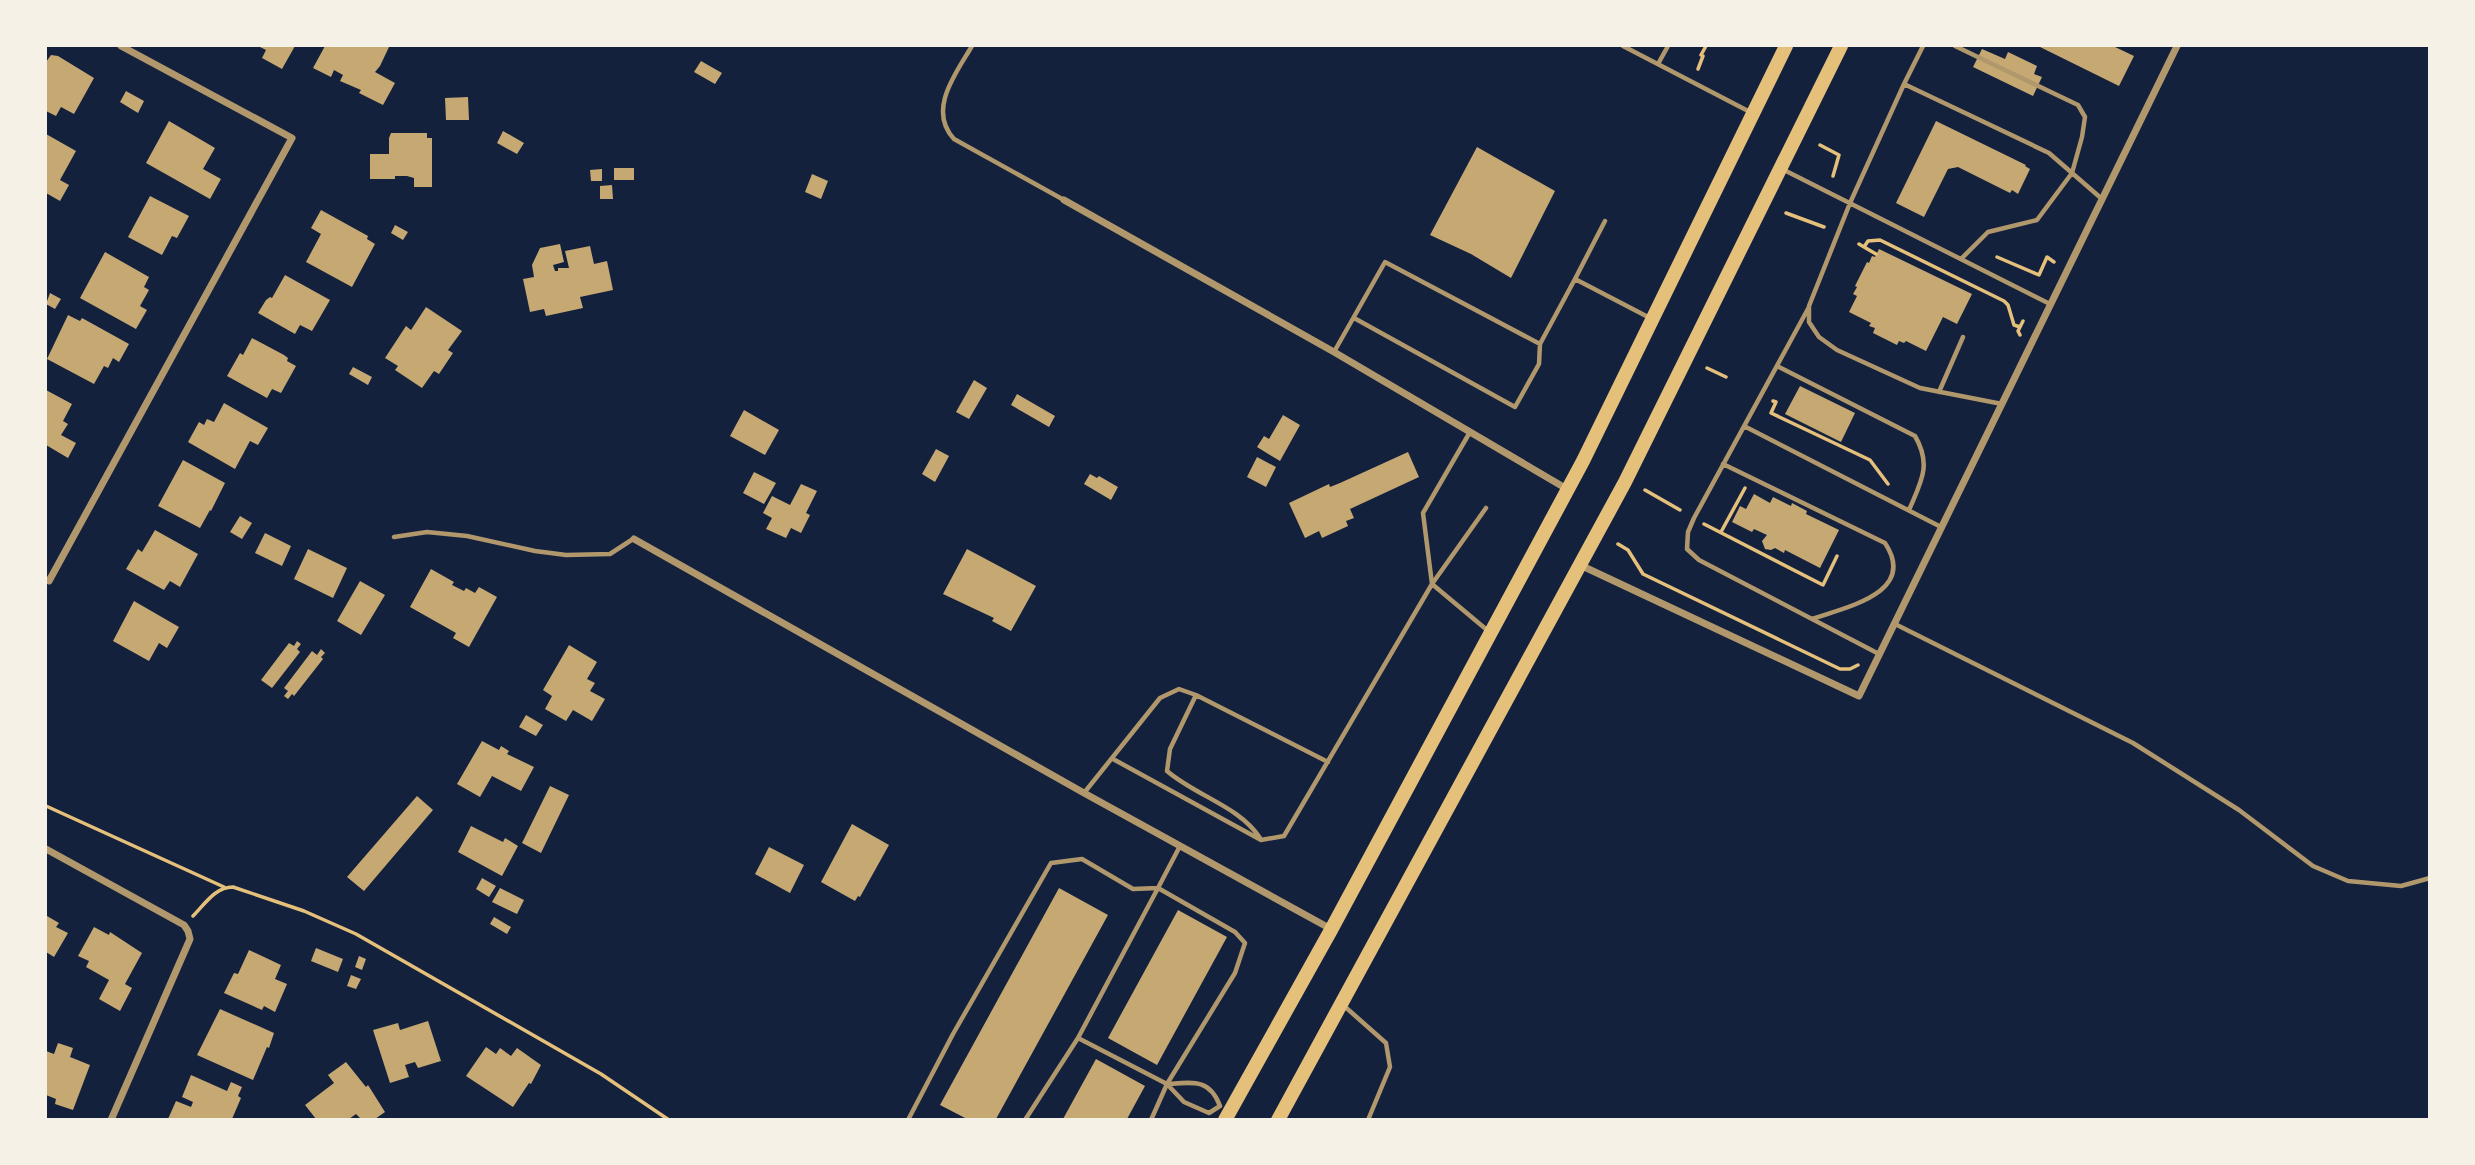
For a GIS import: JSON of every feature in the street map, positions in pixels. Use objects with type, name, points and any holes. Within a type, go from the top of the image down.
[{"type":"main road","points":[[1225,1112],[1331,930],[1568,489],[1786,46]]},
{"type":"main road","points":[[1278,1119],[1625,482],[1841,46]]},
{"type":"street","points":[[46,580],[49,582],[292,138],[121,46]]},
{"type":"street","points":[[1580,565],[1859,696],[2177,46]]},
{"type":"street","points":[[1064,200],[1335,352],[1568,489]]},
{"type":"street","points":[[634,539],[1331,930]]},
{"type":"street","points":[[46,849],[184,925],[188,930],[190,939],[111,1119]]},
{"type":"lane","points":[[972,46],[946,92],[942,106],[945,129],[954,139],[1064,200]]},
{"type":"lane","points":[[1623,46],[1753,113]]},
{"type":"lane","points":[[1658,64],[1668,46]]},
{"type":"lane","points":[[1879,654],[1699,560],[1687,549],[1688,532],[1809,306],[1850,203],[1923,46]]},
{"type":"lane","points":[[1955,46],[2078,105],[2085,117],[2072,173],[2037,220],[1988,232],[1961,259]]},
{"type":"lane","points":[[1904,84],[2049,153],[2102,199]]},
{"type":"lane","points":[[1780,168],[2050,304]]},
{"type":"lane","points":[[1354,318],[1515,407],[1539,364],[1540,344],[1605,221]]},
{"type":"lane","points":[[1335,352],[1385,262],[1540,344]]},
{"type":"lane","points":[[1575,279],[1653,320]]},
{"type":"lane","points":[[1809,306],[1809,322],[1819,337],[1837,350],[1920,388],[2002,404]]},
{"type":"lane","points":[[1939,392],[1963,337]]},
{"type":"lane","points":[[1777,366],[1915,436],[1923,449],[1925,467],[1909,510]]},
{"type":"lane","points":[[1744,426],[1941,527]]},
{"type":"lane","points":[[1470,432],[1423,513],[1433,584],[1491,632]]},
{"type":"lane","points":[[1723,464],[1885,543],[1891,553],[1894,565],[1887,585],[1878,595],[1812,619]]},
{"type":"lane","points":[[1113,759],[1262,839],[1284,836],[1433,584],[1486,508]]},
{"type":"lane","points":[[394,537],[427,532],[467,536],[566,555],[610,554],[634,539]]},
{"type":"lane","points":[[1894,623],[2133,743],[2239,810],[2313,866],[2348,881],[2401,886],[2430,878]]},
{"type":"lane","points":[[1084,793],[1160,698],[1179,689],[1328,762]]},
{"type":"lane","points":[[1196,695],[1170,748],[1167,771],[1179,781],[1250,822],[1262,839]]},
{"type":"lane","points":[[1025,1119],[1078,1038],[1181,845]]},
{"type":"lane","points":[[908,1119],[953,1034],[1051,863],[1082,859],[1133,889],[1158,888],[1235,932],[1245,943],[1235,973],[1167,1084],[1151,1119]]},
{"type":"lane","points":[[1341,1004],[1386,1043],[1390,1067],[1368,1119]]},
{"type":"lane","points":[[1078,1038],[1167,1084],[1184,1102],[1209,1113],[1225,1112],[1217,1095],[1208,1087],[1194,1082],[1167,1084]]},
{"type":"path","points":[[1706,46],[1697,68],[1707,74]]},
{"type":"path","points":[[1820,145],[1839,155],[1833,176]]},
{"type":"path","points":[[1786,213],[1824,228]]},
{"type":"path","points":[[1864,247],[1868,241],[1880,240],[2004,301],[2008,304],[2014,324],[2020,327]]},
{"type":"path","points":[[1858,244],[1876,254]]},
{"type":"path","points":[[1997,257],[2039,275],[2047,257],[2054,261],[2050,270]]},
{"type":"path","points":[[1707,368],[1726,377]]},
{"type":"path","points":[[1771,400],[1776,402],[1771,413],[1870,460],[1888,484]]},
{"type":"path","points":[[1721,532],[1746,485],[1756,490]]},
{"type":"path","points":[[1645,491],[1679,510]]},
{"type":"path","points":[[1704,524],[1823,585],[1837,556]]},
{"type":"path","points":[[1618,544],[1628,550],[1643,574],[1840,669],[1850,669],[1858,665]]},
{"type":"path","points":[[46,806],[224,887],[233,887],[304,911],[356,934],[601,1074],[669,1119]]},
{"type":"path","points":[[184,925],[224,887]]},
{"type":"building","points":[[258,46],[295,46],[282,69],[262,58],[266,50]]},
{"type":"building","points":[[325,46],[389,47],[375,72],[395,83],[383,105],[359,93],[361,90],[340,81],[343,75],[334,70],[331,77],[313,68]]},
{"type":"building","points":[[2038,46],[2113,46],[2134,56],[2119,86]]},
{"type":"building","points":[[1982,49],[2005,59],[2008,52],[2037,66],[2034,74],[2042,77],[2033,96],[1973,67]]},
{"type":"building","points":[[51,55],[58,56],[94,78],[74,114],[61,107],[56,116],[46,111],[46,62]]},
{"type":"building","points":[[701,61],[722,73],[715,84],[694,72]]},
{"type":"building","points":[[126,91],[144,101],[138,113],[120,102]]},
{"type":"building","points":[[468,97],[469,120],[446,120],[445,98]]},
{"type":"building","points":[[169,121],[215,148],[203,169],[221,179],[210,199],[146,163]]},
{"type":"building","points":[[1936,121],[2026,165],[2030,169],[2018,194],[2012,190],[2010,193],[1958,167],[1948,169],[1924,217],[1896,203]]},
{"type":"building","points":[[503,131],[524,143],[517,154],[497,143]]},
{"type":"building","points":[[391,133],[427,133],[427,138],[432,138],[432,187],[414,187],[414,178],[407,176],[370,179],[370,154],[389,154]]},
{"type":"building","points":[[46,134],[76,151],[60,180],[69,185],[60,201],[46,193]]},
{"type":"building","points":[[1477,147],[1555,191],[1511,278],[1471,254],[1430,235]]},
{"type":"building","points":[[614,168],[634,168],[634,180],[614,180]]},
{"type":"building","points":[[602,169],[602,181],[591,181],[590,170]]},
{"type":"building","points":[[812,174],[828,181],[821,199],[805,192]]},
{"type":"building","points":[[612,185],[613,199],[600,199],[600,186]]},
{"type":"building","points":[[150,196],[189,216],[177,238],[172,236],[162,255],[128,237]]},
{"type":"building","points":[[321,210],[368,236],[367,239],[375,244],[352,287],[306,262],[321,234],[311,228]]},
{"type":"building","points":[[395,225],[408,232],[403,240],[391,233]]},
{"type":"building","points":[[560,244],[564,262],[553,265],[555,271],[558,271],[558,268],[569,268],[565,251],[590,246],[594,264],[607,261],[613,290],[580,297],[583,308],[546,316],[544,309],[530,312],[523,279],[534,277],[532,265],[540,248]]},
{"type":"building","points":[[1879,249],[1972,294],[1957,324],[1943,317],[1926,351],[1906,341],[1899,341],[1897,345],[1873,333],[1875,328],[1869,326],[1871,323],[1849,312],[1857,296],[1853,294],[1857,287],[1855,286],[1867,262],[1869,263],[1872,256],[1875,257]]},
{"type":"building","points":[[105,252],[149,277],[144,287],[149,290],[140,306],[147,310],[136,329],[80,298]]},
{"type":"building","points":[[285,275],[330,300],[312,331],[300,325],[295,334],[258,313],[266,300],[272,298]]},
{"type":"building","points":[[50,293],[61,299],[55,309],[46,304]]},
{"type":"building","points":[[426,307],[462,331],[448,350],[453,353],[439,374],[434,371],[422,388],[395,370],[398,366],[385,358],[406,326],[411,330]]},
{"type":"building","points":[[68,315],[80,321],[82,318],[129,344],[119,362],[113,358],[108,368],[104,366],[94,384],[47,359]]},
{"type":"building","points":[[252,338],[284,355],[288,358],[287,361],[296,366],[281,393],[272,389],[267,398],[227,376]]},
{"type":"building","points":[[353,367],[372,377],[368,385],[349,374]]},
{"type":"building","points":[[974,380],[987,388],[969,419],[956,412]]},
{"type":"building","points":[[1800,386],[1855,413],[1841,442],[1785,414]]},
{"type":"building","points":[[46,390],[72,404],[63,421],[68,424],[61,435],[76,443],[68,458],[46,445]]},
{"type":"building","points":[[1017,394],[1055,416],[1049,427],[1011,405]]},
{"type":"building","points":[[224,403],[268,428],[258,445],[250,441],[235,469],[188,442],[199,422],[204,425],[207,419],[214,422]]},
{"type":"building","points":[[744,410],[779,430],[765,455],[730,436]]},
{"type":"building","points":[[1283,415],[1300,425],[1280,461],[1257,447],[1264,436],[1269,439]]},
{"type":"building","points":[[936,449],[949,456],[935,482],[922,474]]},
{"type":"building","points":[[1408,452],[1419,477],[1350,509],[1354,518],[1346,521],[1348,526],[1322,538],[1319,531],[1305,538],[1289,503]]},
{"type":"building","points":[[1257,457],[1276,467],[1266,487],[1247,477]]},
{"type":"building","points":[[183,460],[225,483],[200,528],[158,506]]},
{"type":"building","points":[[754,472],[776,483],[764,504],[743,493]]},
{"type":"building","points":[[1090,474],[1118,487],[1111,500],[1084,484]]},
{"type":"building","points":[[801,484],[817,491],[806,513],[810,515],[801,533],[791,528],[786,538],[766,529],[772,518],[763,513],[772,496],[790,505]]},
{"type":"building","points":[[1754,494],[1770,503],[1773,497],[1791,506],[1792,503],[1807,511],[1806,514],[1839,530],[1820,568],[1785,550],[1784,553],[1775,548],[1765,549],[1762,541],[1767,535],[1754,529],[1752,532],[1732,522],[1740,506],[1746,509]]},
{"type":"building","points":[[240,516],[252,523],[242,539],[230,532]]},
{"type":"building","points":[[155,530],[198,554],[180,587],[170,581],[164,590],[126,569],[138,549],[142,552]]},
{"type":"building","points":[[265,533],[291,546],[282,566],[255,553]]},
{"type":"building","points":[[308,549],[347,568],[333,598],[294,579]]},
{"type":"building","points":[[967,549],[1036,586],[1011,631],[992,621],[994,618],[943,594]]},
{"type":"building","points":[[431,569],[464,591],[466,588],[475,593],[479,587],[497,597],[469,647],[453,638],[456,633],[410,607]]},
{"type":"building","points":[[360,581],[385,595],[361,635],[337,621]]},
{"type":"building","points":[[134,601],[179,627],[167,648],[159,643],[149,661],[113,641]]},
{"type":"building","points":[[297,641],[301,644],[297,649],[300,652],[272,688],[261,680],[289,643],[294,646]]},
{"type":"building","points":[[569,645],[597,662],[587,679],[595,683],[590,691],[605,699],[592,721],[573,710],[566,721],[545,709],[552,696],[543,690]]},
{"type":"building","points":[[321,649],[325,653],[321,657],[323,659],[294,696],[292,694],[288,699],[284,696],[288,691],[284,688],[312,651],[317,655]]},
{"type":"building","points":[[526,715],[543,725],[536,736],[519,727]]},
{"type":"building","points":[[482,741],[499,750],[501,746],[509,751],[507,754],[534,767],[521,791],[492,776],[480,797],[457,784]]},
{"type":"building","points":[[550,786],[569,795],[541,853],[522,843]]},
{"type":"building","points":[[417,796],[433,810],[364,891],[347,877]]},
{"type":"building","points":[[852,824],[889,845],[860,897],[855,901],[821,882]]},
{"type":"building","points":[[471,826],[503,842],[505,838],[518,846],[502,876],[458,852]]},
{"type":"building","points":[[769,847],[804,865],[790,893],[755,874]]},
{"type":"building","points":[[482,878],[496,886],[489,897],[476,889]]},
{"type":"building","points":[[500,888],[524,900],[517,914],[492,902]]},
{"type":"building","points":[[1059,888],[1108,915],[996,1119],[967,1119],[940,1105]]},
{"type":"building","points":[[1178,910],[1227,937],[1157,1065],[1108,1038]]},
{"type":"building","points":[[47,916],[59,923],[56,927],[68,933],[54,957],[46,952]]},
{"type":"building","points":[[494,917],[511,927],[507,934],[490,924]]},
{"type":"building","points":[[94,927],[109,935],[110,932],[142,953],[125,984],[132,988],[120,1011],[99,999],[109,980],[86,967],[89,961],[78,956]]},
{"type":"building","points":[[316,948],[343,959],[338,972],[311,961]]},
{"type":"building","points":[[249,950],[281,965],[275,979],[287,984],[275,1012],[264,1006],[262,1010],[224,993],[234,973],[238,974]]},
{"type":"building","points":[[359,956],[366,959],[362,970],[355,967]]},
{"type":"building","points":[[351,975],[361,979],[356,989],[347,986]]},
{"type":"building","points":[[220,1009],[274,1033],[253,1080],[197,1055]]},
{"type":"building","points":[[428,1021],[441,1061],[418,1068],[415,1062],[405,1065],[409,1077],[390,1083],[373,1030],[398,1023],[400,1030]]},
{"type":"building","points":[[58,1043],[73,1048],[70,1057],[90,1065],[73,1110],[55,1104],[56,1099],[46,1095],[46,1051],[54,1054]]},
{"type":"building","points":[[486,1047],[496,1054],[500,1048],[511,1056],[517,1048],[541,1065],[531,1084],[529,1083],[513,1107],[466,1076]]},
{"type":"building","points":[[1096,1059],[1145,1086],[1127,1119],[1063,1119]]},
{"type":"building","points":[[346,1062],[366,1087],[368,1085],[385,1112],[375,1119],[361,1119],[356,1114],[349,1119],[316,1119],[305,1105],[334,1083],[328,1075]]},
{"type":"building","points":[[191,1075],[227,1091],[231,1082],[242,1087],[238,1096],[241,1098],[232,1119],[168,1119],[176,1101],[191,1107],[193,1102],[182,1097]]}]
